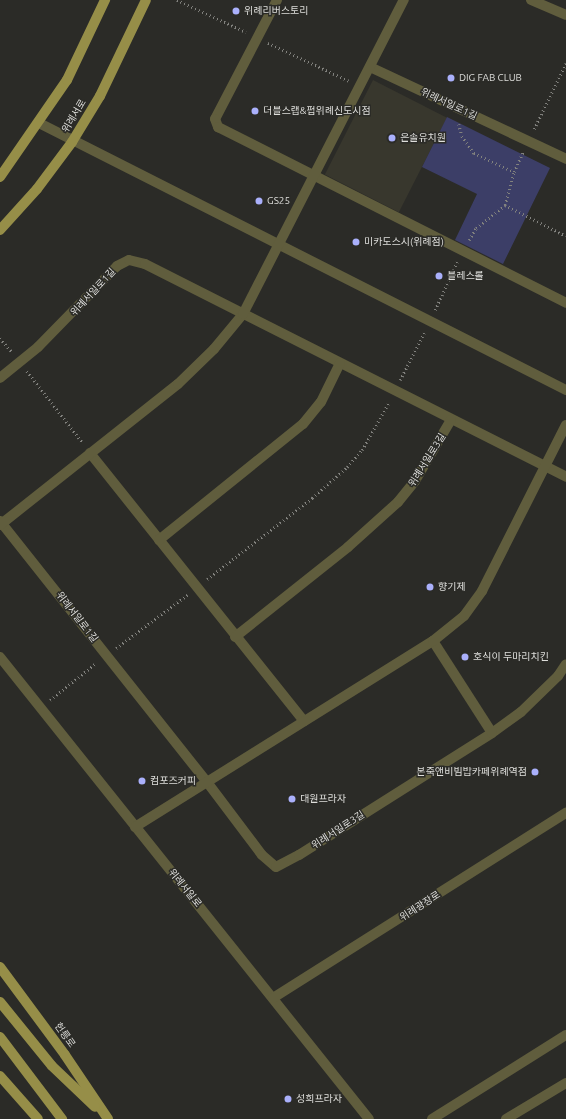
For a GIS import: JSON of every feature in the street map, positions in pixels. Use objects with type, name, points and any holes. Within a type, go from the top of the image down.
[{"type":"main road","points":[[0,176],[39,123],[67,80],[105,0]]},
{"type":"main road","name":"위례서로","points":[[0,230],[37,189],[72,142],[100,96],[146,0]]},
{"type":"main road","name":"헌릉로","points":[[0,967],[65,1055],[108,1119]]},
{"type":"main road","points":[[0,1002],[52,1066],[108,1119]]},
{"type":"main road","points":[[0,1037],[62,1119]]},
{"type":"main road","points":[[0,1076],[38,1119]]},
{"type":"street","points":[[277,0],[215,119],[218,127],[314,177],[566,303]]},
{"type":"street","name":"위례서일로1길","points":[[107,655],[1,523],[199,365],[243,314],[404,0]]},
{"type":"street","points":[[531,0],[566,15]]},
{"type":"street","name":"위례서일로1길","points":[[370,67],[528,141]]},
{"type":"street","points":[[39,123],[72,142],[566,390]]},
{"type":"street","points":[[528,141],[566,159]]},
{"type":"street","name":"위례서일로1길","points":[[0,378],[65,323],[117,266],[129,260],[145,264],[395,391]]},
{"type":"street","points":[[159,540],[303,424],[321,402],[340,363]]},
{"type":"street","points":[[395,391],[566,477]]},
{"type":"street","name":"위례서일로3길","points":[[235,637],[348,547],[398,502],[415,481],[451,420]]},
{"type":"street","points":[[136,827],[433,641],[464,616],[473,605],[566,426]]},
{"type":"street","points":[[90,453],[304,722]]},
{"type":"street","points":[[433,641],[492,733]]},
{"type":"street","name":"위례서일로3길","points":[[107,655],[207,782],[262,855],[276,867],[299,855],[492,733],[521,712],[558,676],[566,664]]},
{"type":"street","name":"위례서일로","points":[[0,657],[369,1119]]},
{"type":"street","name":"위례광장로","points":[[273,998],[566,813]]},
{"type":"street","points":[[432,1119],[566,1035]]},
{"type":"street","points":[[506,1119],[566,1083]]},
{"type":"path","points":[[177,0],[360,86]]},
{"type":"path","points":[[40,708],[312,498],[347,467],[362,450],[395,391],[463,251],[476,228],[505,205],[514,172],[566,63]]},
{"type":"path","points":[[455,106],[462,136],[474,152],[514,172]]},
{"type":"path","points":[[505,205],[566,236]]},
{"type":"path","points":[[20,362],[90,453]]},
{"type":"shaded area","points":[[373,80],[447,118],[399,212],[325,174]]},
{"type":"shaded area","points":[[447,117],[550,168],[503,264],[455,240],[477,194],[422,167]]},
{"type":"place","name":"위례리버스토리","points":[[236,11]]},
{"type":"place","name":"DIG FAB CLUB","points":[[451,78]]},
{"type":"place","name":"더블스랩&펍위례신도시점","points":[[255,111]]},
{"type":"place","name":"은솔유치원","points":[[392,138]]},
{"type":"place","name":"GS25","points":[[259,201]]},
{"type":"place","name":"미카도스시(위례점)","points":[[356,242]]},
{"type":"place","name":"블레스롤","points":[[439,276]]},
{"type":"place","name":"향기제","points":[[430,587]]},
{"type":"place","name":"호식이 두마리치킨","points":[[465,657]]},
{"type":"place","name":"본죽앤비빔밥카페위례역점","points":[[535,772]]},
{"type":"place","name":"컴포즈커피","points":[[142,781]]},
{"type":"place","name":"대원프라자","points":[[292,799]]},
{"type":"place","name":"성희프라자","points":[[288,1099]]}]
